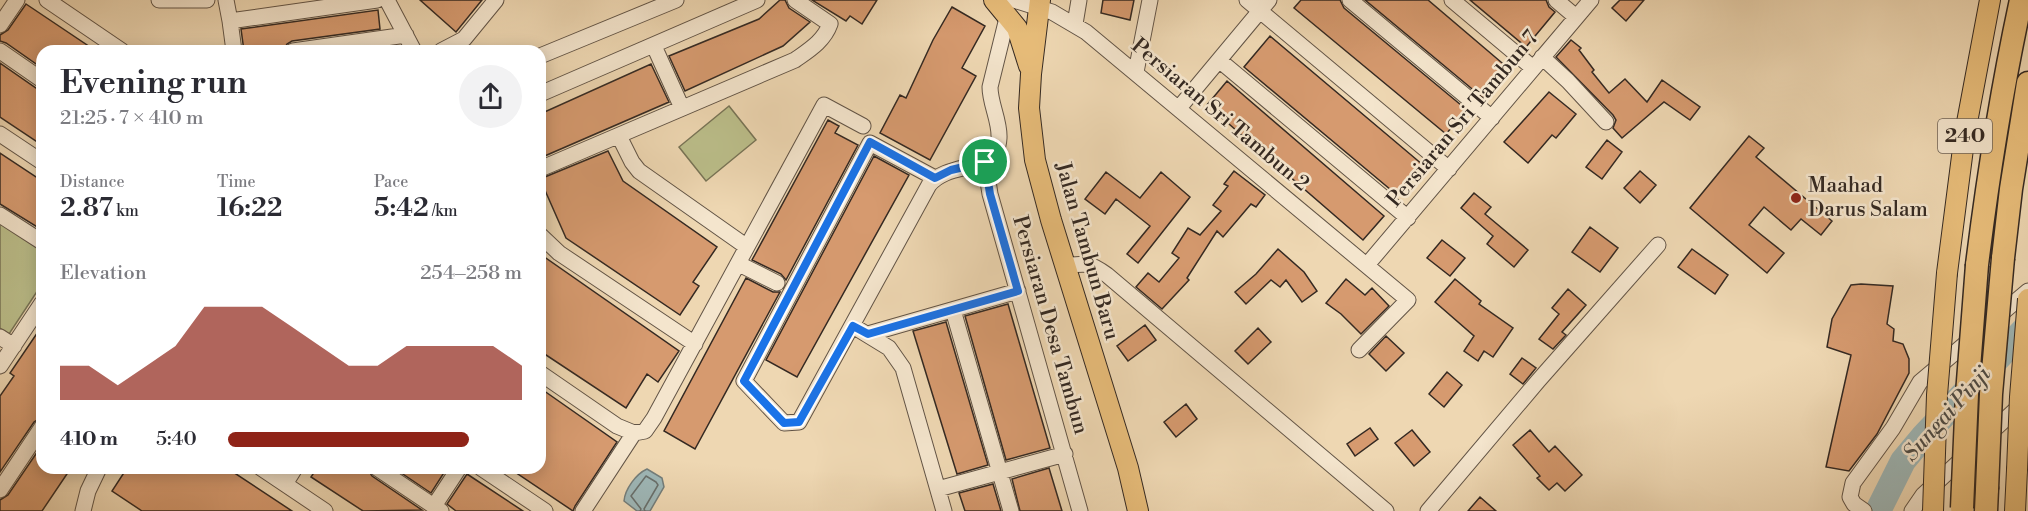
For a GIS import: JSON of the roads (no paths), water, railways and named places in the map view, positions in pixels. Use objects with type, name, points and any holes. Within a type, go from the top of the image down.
[{"type":"highway","points":[[1962,509],[1966,394],[1977,265],[1987,184],[2021,0]]},
{"type":"highway","points":[[1987,500],[1991,394],[2003,258],[2028,83]]},
{"type":"main road","name":"240","points":[[1933,511],[1938,384],[1947,273],[1965,133],[1990,0]]},
{"type":"main road","name":"Jalan Tambun Baru","points":[[1040,4],[1029,108],[1035,160],[1065,267],[1128,468],[1138,511]]},
{"type":"main road","points":[[1005,5],[1017,28],[1031,74]]},
{"type":"main road","points":[[2015,511],[2020,397],[2028,298]]},
{"type":"street","points":[[0,25],[16,0]]},
{"type":"street","points":[[47,0],[113,45]]},
{"type":"street","points":[[159,0],[207,0]]},
{"type":"street","points":[[225,0],[233,45]]},
{"type":"street","points":[[230,21],[377,0]]},
{"type":"street","points":[[387,0],[411,45]]},
{"type":"street","points":[[452,45],[464,39],[496,0]]},
{"type":"street","points":[[546,54],[676,0]]},
{"type":"street","points":[[546,91],[757,0]]},
{"type":"street","points":[[546,166],[795,60],[813,48],[828,31],[830,24],[795,0]]},
{"type":"street","points":[[1075,24],[1079,0]]},
{"type":"street","points":[[1136,72],[1150,0]]},
{"type":"street","points":[[1247,0],[1264,5],[1449,169]]},
{"type":"street","points":[[1350,0],[1492,118]]},
{"type":"street","points":[[1452,0],[1568,81],[1606,122]]},
{"type":"street","points":[[1556,0],[1576,17]]},
{"type":"street","name":"Persiaran Sri Tambun 7","points":[[1367,265],[1591,0]]},
{"type":"street","name":"Persiaran Sri Tambun 2","points":[[1005,5],[1040,4],[1075,24],[1136,72],[1408,300],[1359,350]]},
{"type":"street","points":[[935,178],[870,142],[744,381],[784,423],[799,422],[929,185],[935,178],[951,170],[985,162],[997,150],[999,130],[990,98],[990,87],[1005,5]]},
{"type":"street","points":[[1179,108],[1264,5]]},
{"type":"street","points":[[335,45],[406,35]]},
{"type":"street","points":[[654,46],[682,108]]},
{"type":"street","points":[[0,51],[36,76]]},
{"type":"street","points":[[1220,60],[1408,218]]},
{"type":"street","points":[[583,511],[634,434],[650,426],[824,105],[863,126]]},
{"type":"street","points":[[0,134],[36,158]]},
{"type":"street","points":[[619,136],[639,171],[747,247]]},
{"type":"street","name":"Persiaran Desa Tambun","points":[[985,162],[990,194],[1080,511]]},
{"type":"street","points":[[0,215],[36,239]]},
{"type":"street","points":[[546,241],[559,254],[695,344]]},
{"type":"street","points":[[1428,511],[1538,381],[1658,245]]},
{"type":"street","points":[[1065,267],[1084,263],[1094,265],[1386,511]]},
{"type":"street","points":[[739,264],[777,283]]},
{"type":"street","points":[[868,334],[1018,291]]},
{"type":"street","points":[[1862,510],[1854,504],[1850,497],[1853,483],[1888,435],[1920,382],[2028,291]]},
{"type":"street","points":[[953,310],[1011,511]]},
{"type":"street","points":[[0,366],[36,312]]},
{"type":"street","points":[[853,326],[889,348],[903,368],[944,511]]},
{"type":"street","points":[[0,337],[14,346]]},
{"type":"street","points":[[546,377],[617,426],[634,434]]},
{"type":"street","points":[[1912,511],[1923,495],[2028,398]]},
{"type":"street","points":[[0,490],[36,436]]},
{"type":"street","points":[[938,489],[1065,454]]},
{"type":"street","points":[[83,511],[88,491],[96,474]]},
{"type":"street","points":[[270,474],[325,511]]},
{"type":"street","points":[[285,484],[292,474]]},
{"type":"street","points":[[386,474],[437,508],[456,474]]},
{"type":"street","points":[[490,474],[545,511]]},
{"type":"water","points":[[647,469],[662,478],[664,487],[650,511],[637,511],[624,501],[625,496],[635,478]]},
{"type":"waterway","name":"Sungai Pinji","points":[[1878,511],[1903,461],[2028,326]]},
{"type":"place","name":"Maahad Darus Salam","points":[[1796,198]]}]
